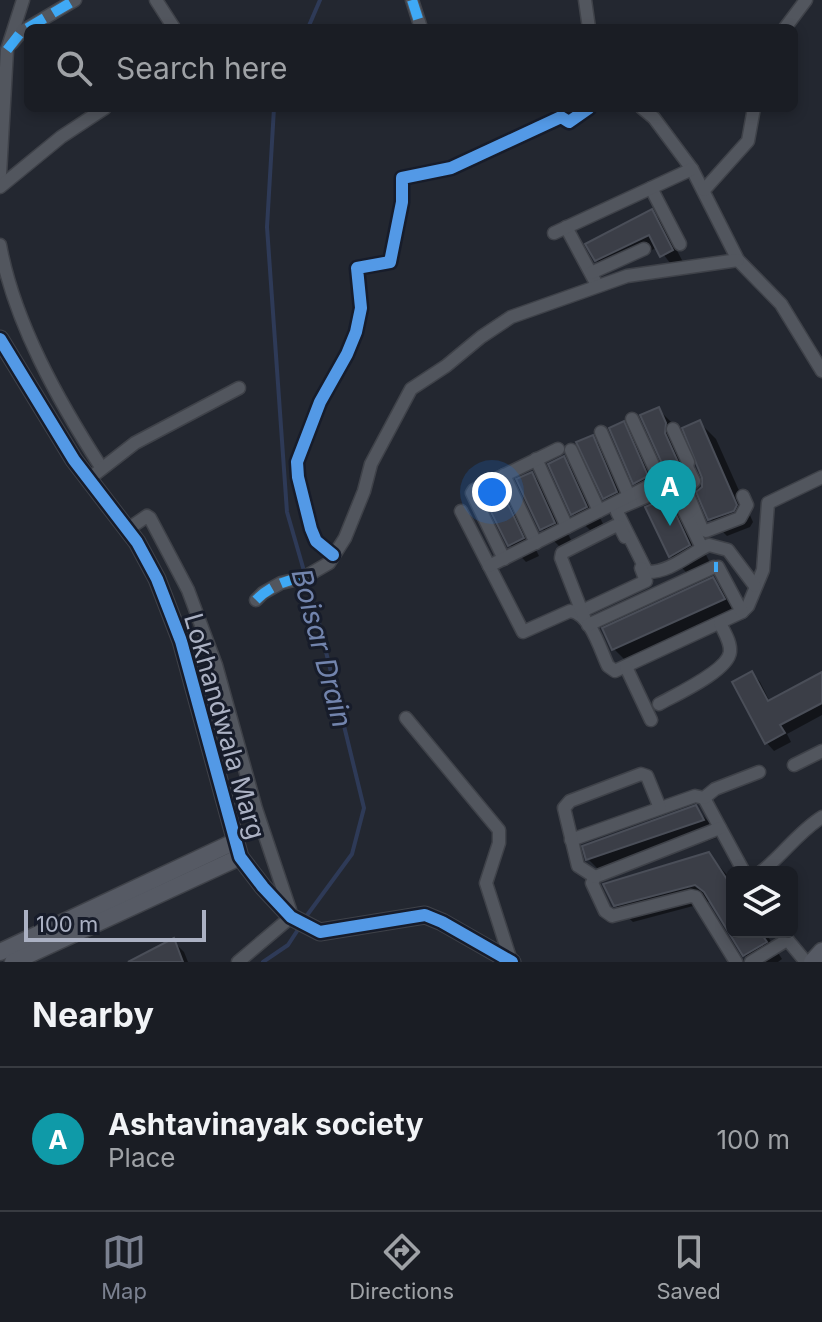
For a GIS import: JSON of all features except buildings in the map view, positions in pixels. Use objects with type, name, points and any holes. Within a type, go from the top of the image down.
[{"type":"street","points":[[0,174],[7,50],[23,0]]},
{"type":"street","points":[[34,24],[75,0]]},
{"type":"street","points":[[156,0],[171,24]]},
{"type":"street","points":[[412,0],[420,24]]},
{"type":"street","points":[[585,0],[588,24]]},
{"type":"street","points":[[788,24],[806,0]]},
{"type":"street","points":[[7,50],[24,30]]},
{"type":"street","points":[[0,187],[61,137],[99,112]]},
{"type":"street","points":[[331,559],[316,541],[311,529],[297,462],[320,402],[356,332],[361,308],[357,268],[390,262],[402,202],[402,178],[451,168],[561,117],[569,122],[583,112]]},
{"type":"street","points":[[647,112],[692,169],[738,260],[781,304],[822,371]]},
{"type":"street","points":[[704,190],[748,141],[753,112]]},
{"type":"street","points":[[554,233],[692,169]]},
{"type":"street","points":[[651,188],[680,244]]},
{"type":"street","points":[[566,227],[594,279]]},
{"type":"street","points":[[0,245],[7,283],[95,473],[135,443],[239,388]]},
{"type":"street","points":[[256,600],[281,583],[303,578],[331,559],[345,538],[371,464],[411,389],[511,317],[594,279],[619,260],[644,249]]},
{"type":"street","points":[[619,260],[627,276]]},
{"type":"street","points":[[594,279],[738,260]]},
{"type":"street","name":"Lokhandwala Marg","points":[[0,339],[74,460],[95,473],[157,579],[173,619],[238,849],[298,922]]},
{"type":"street","points":[[632,419],[660,480]]},
{"type":"street","points":[[673,429],[694,481],[686,490],[702,529],[706,531],[708,547]]},
{"type":"street","points":[[601,432],[629,496]]},
{"type":"street","points":[[504,559],[472,493],[474,490],[536,459],[565,449],[599,511]]},
{"type":"street","points":[[536,459],[567,527]]},
{"type":"street","points":[[489,566],[687,467]]},
{"type":"street","points":[[504,475],[536,543]]},
{"type":"street","points":[[585,618],[646,581],[620,527],[615,526],[562,553],[561,558],[585,618],[608,666],[615,671],[742,612],[748,606],[763,570],[765,508],[768,503],[822,477]]},
{"type":"street","points":[[708,547],[673,488],[619,508],[617,512],[647,572],[655,572],[708,547],[728,550],[755,586]]},
{"type":"street","points":[[706,531],[740,518],[747,505],[743,496]]},
{"type":"street","points":[[461,511],[523,632],[570,611],[576,611],[585,618]]},
{"type":"street","points":[[128,529],[147,516],[150,518],[188,590],[216,665],[256,809],[298,922],[320,932],[333,932],[395,918],[425,915],[512,962]]},
{"type":"street","points":[[585,618],[716,567],[742,612]]},
{"type":"street","points":[[659,704],[716,671],[728,660],[728,639],[720,623]]},
{"type":"street","points":[[626,667],[651,720]]},
{"type":"street","points":[[406,718],[499,830],[499,843],[486,883],[512,962]]},
{"type":"street","points":[[794,765],[822,751]]},
{"type":"street","points":[[704,798],[715,789],[759,772]]},
{"type":"street","points":[[595,877],[578,866],[564,808],[570,801],[641,774],[647,776],[660,808]]},
{"type":"street","points":[[571,840],[695,796],[704,798],[741,866]]},
{"type":"street","points":[[769,866],[807,826],[822,817]]},
{"type":"street","points":[[720,828],[595,877],[592,883],[605,911],[612,916],[696,897],[736,962]]},
{"type":"street","points":[[0,952],[238,849]]},
{"type":"street","points":[[13,962],[238,849]]},
{"type":"street","points":[[238,962],[298,922]]},
{"type":"street","points":[[751,962],[781,938]]},
{"type":"street","points":[[786,938],[809,962],[822,951]]},
{"type":"waterway","name":"Boisar Drain","points":[[310,24],[320,0]]},
{"type":"waterway","name":"Boisar Drain","points":[[274,112],[267,227],[287,512],[319,623],[364,808],[352,854],[305,918]]},
{"type":"waterway","name":"Boisar Drain","points":[[263,962],[288,945],[301,925]]},
{"type":"marked path","points":[[34,24],[75,0]]},
{"type":"marked path","points":[[412,0],[420,24]]},
{"type":"marked path","points":[[7,50],[24,30]]},
{"type":"marked path","points":[[256,600],[278,585],[303,578]]},
{"type":"cycle path","points":[[333,555],[316,541],[311,529],[297,462],[320,402],[356,332],[361,308],[357,268],[390,262],[402,202],[402,178],[451,168],[561,117],[569,122],[583,112]]},
{"type":"cycle path","points":[[0,339],[74,460],[137,542],[157,579],[181,641],[240,857],[263,887],[291,917],[320,932],[425,915],[512,962]]},
{"type":"place","name":"Ashtavinayak society","points":[[670,526]]}]
